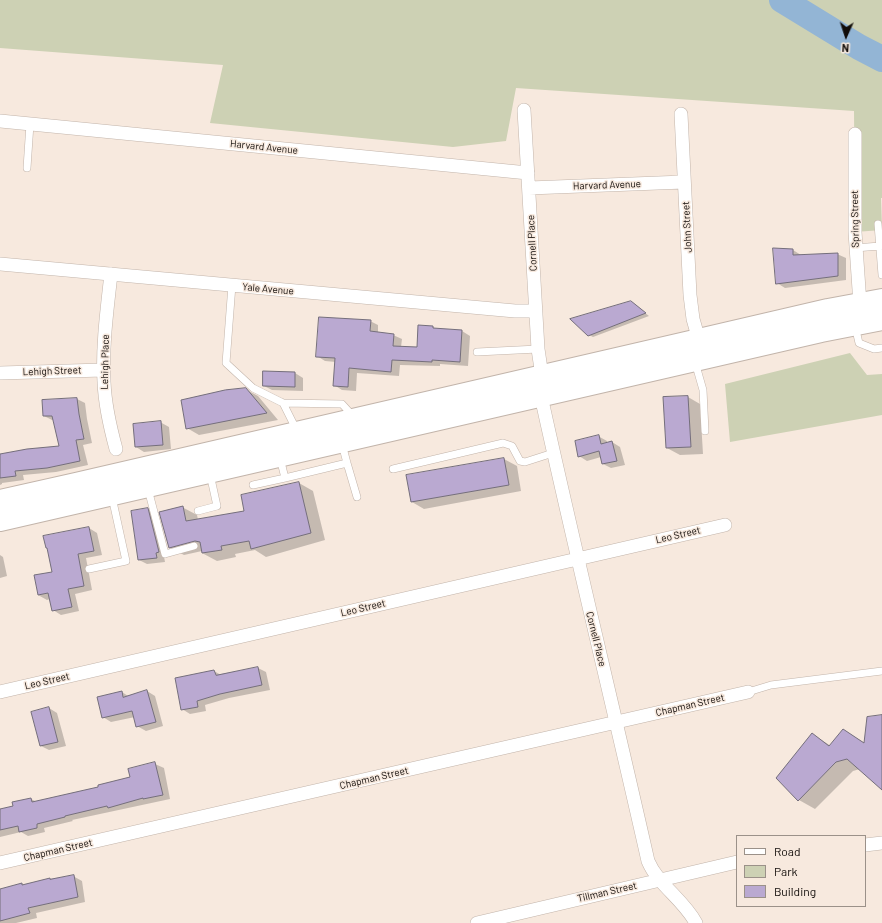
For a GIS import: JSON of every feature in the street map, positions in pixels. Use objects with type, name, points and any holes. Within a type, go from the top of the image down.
[{"type":"highway","points":[[0,520],[342,442],[541,386],[857,314],[882,300]]},
{"type":"highway","points":[[857,314],[882,319]]},
{"type":"highway","points":[[0,500],[76,484],[356,419],[541,386]]},
{"type":"street","name":"Cornell Place","points":[[524,110],[535,311],[541,386],[553,454],[648,861],[652,872],[690,912],[696,923]]},
{"type":"street","name":"John Street","points":[[681,114],[690,300],[697,350]]},
{"type":"street","name":"Harvard Avenue","points":[[0,121],[528,173]]},
{"type":"street","name":"Spring Street","points":[[854,134],[857,314]]},
{"type":"street","name":"Harvard Avenue","points":[[529,188],[684,182]]},
{"type":"street","name":"Yale Avenue","points":[[0,264],[515,311],[535,311]]},
{"type":"street","name":"Lehigh Place","points":[[110,274],[103,370],[107,408],[116,449]]},
{"type":"street","name":"Lehigh Street","points":[[0,373],[103,370]]},
{"type":"street","name":"Leo Street","points":[[0,692],[725,524]]},
{"type":"street","name":"Chapman Street","points":[[0,863],[748,692]]},
{"type":"street","points":[[866,845],[882,843]]},
{"type":"street","name":"Tillman Street","points":[[477,923],[736,862]]},
{"type":"lane","points":[[27,168],[30,124]]},
{"type":"lane","points":[[878,224],[882,275]]},
{"type":"lane","points":[[855,248],[880,246]]},
{"type":"lane","points":[[232,285],[226,363],[254,388],[283,403],[342,404],[356,419]]},
{"type":"lane","points":[[857,314],[859,343],[874,349],[882,348]]},
{"type":"lane","points":[[477,352],[538,349]]},
{"type":"lane","points":[[697,350],[703,390],[705,430]]},
{"type":"lane","points":[[283,403],[298,432]]},
{"type":"lane","points":[[342,442],[357,497]]},
{"type":"lane","points":[[393,469],[503,444],[512,446],[520,461],[525,462],[553,454]]},
{"type":"lane","points":[[280,456],[285,478]]},
{"type":"lane","points":[[253,485],[347,463]]},
{"type":"lane","points":[[198,511],[217,506],[209,472]]},
{"type":"lane","points":[[148,486],[165,554],[194,546]]},
{"type":"lane","points":[[88,569],[126,561],[111,495]]},
{"type":"lane","points":[[748,692],[771,685],[882,671]]},
{"type":"green space","points":[[0,0],[882,0],[882,230],[855,232],[854,111],[516,88],[506,141],[453,147],[210,123],[223,65],[0,48]]},
{"type":"green space","points":[[850,353],[867,375],[882,374],[882,415],[730,442],[725,384]]},
{"type":"building","points":[[773,248],[793,249],[793,255],[838,253],[838,276],[776,284]]},
{"type":"building","points":[[631,301],[646,313],[588,336],[570,319]]},
{"type":"building","points":[[319,317],[371,320],[370,331],[394,334],[393,346],[417,347],[418,325],[433,326],[433,328],[462,330],[460,362],[392,360],[391,372],[349,368],[348,387],[333,386],[335,358],[316,357]]},
{"type":"building","points":[[263,371],[295,372],[295,387],[263,386]]},
{"type":"building","points":[[246,388],[267,413],[186,429],[181,400],[225,390]]},
{"type":"building","points":[[688,396],[691,447],[666,448],[663,397]]},
{"type":"building","points":[[77,398],[84,439],[76,440],[80,461],[47,468],[15,471],[16,476],[0,478],[0,454],[27,449],[59,446],[52,416],[43,416],[42,400]]},
{"type":"building","points":[[161,421],[163,445],[135,447],[133,424]]},
{"type":"building","points":[[599,435],[601,444],[612,441],[617,461],[602,464],[599,451],[578,457],[575,441]]},
{"type":"building","points":[[504,458],[509,485],[411,502],[406,475]]},
{"type":"building","points":[[299,482],[311,533],[251,549],[249,541],[221,546],[222,550],[202,553],[200,542],[195,541],[169,548],[159,512],[183,506],[186,521],[244,511],[241,495]]},
{"type":"building","points":[[148,508],[159,552],[156,553],[157,558],[138,560],[131,511]]},
{"type":"building","points":[[89,527],[94,551],[78,554],[84,586],[68,589],[72,607],[52,611],[48,593],[38,595],[34,575],[52,572],[43,536]]},
{"type":"building","points":[[258,667],[262,685],[220,694],[197,701],[198,707],[181,710],[175,678],[214,670],[216,675]]},
{"type":"building","points":[[147,690],[156,722],[136,727],[132,711],[102,718],[97,697],[122,691],[123,697]]},
{"type":"building","points":[[49,707],[58,742],[40,746],[31,712]]},
{"type":"building","points":[[882,715],[882,790],[847,759],[836,762],[798,801],[776,778],[812,733],[829,746],[843,729],[864,743],[867,717]]},
{"type":"building","points":[[155,762],[163,795],[143,798],[108,808],[107,806],[65,816],[37,824],[37,828],[19,832],[18,826],[0,830],[0,809],[13,806],[12,802],[31,798],[32,802],[98,787],[98,785],[130,777],[128,769]]},
{"type":"building","points":[[74,875],[78,897],[28,908],[30,913],[0,921],[0,889],[22,883],[22,885],[50,878]]},
{"type":"waterway","points":[[782,0],[859,47],[882,59]]}]
